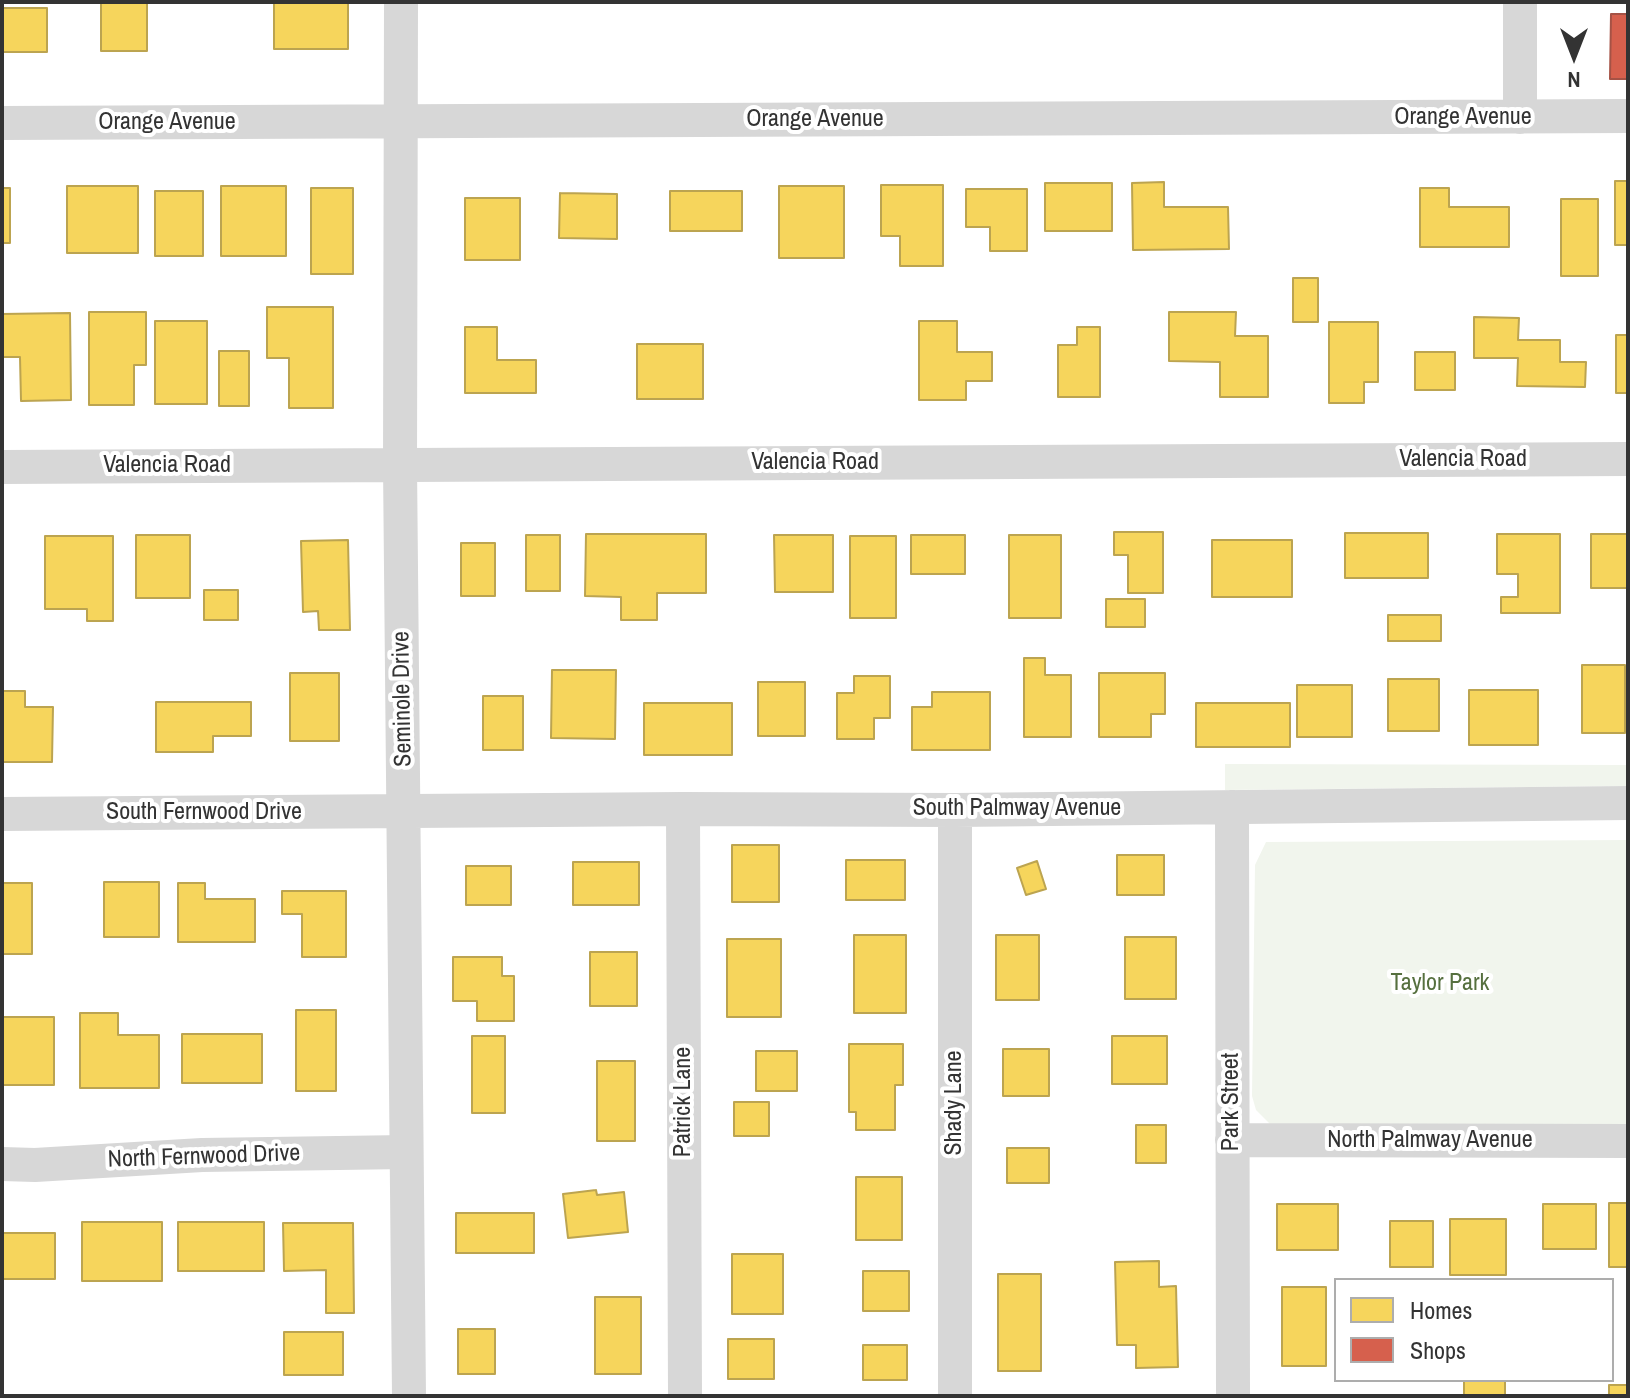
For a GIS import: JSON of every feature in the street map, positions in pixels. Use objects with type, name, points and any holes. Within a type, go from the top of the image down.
[{"type":"street","name":"Seminole Drive","points":[[401,2],[400,465],[409,1396]]},
{"type":"street","points":[[1520,2],[1520,117]]},
{"type":"street","name":"Orange Avenue","points":[[2,123],[1628,116]]},
{"type":"street","name":"Valencia Road","points":[[2,467],[1628,459]]},
{"type":"street","name":"South Palmway Avenue","points":[[405,812],[1628,803]]},
{"type":"street","name":"Park Street","points":[[1232,807],[1233,1396]]},
{"type":"street","name":"Patrick Lane","points":[[683,809],[685,1396]]},
{"type":"street","name":"Shady Lane","points":[[955,810],[955,1396]]},
{"type":"street","name":"South Fernwood Drive","points":[[2,814],[405,812]]},
{"type":"street","name":"North Palmway Avenue","points":[[1232,1140],[1628,1141]]},
{"type":"street","name":"North Fernwood Drive","points":[[2,1164],[35,1165],[202,1155],[406,1152]]},
{"type":"green space","points":[[1225,764],[1628,765],[1628,786],[1225,790]]},
{"type":"green space","name":"Taylor Park","points":[[1628,840],[1628,1126],[1274,1128],[1256,1110],[1252,1096],[1255,865],[1266,842]]},
{"type":"building: Homes","points":[[101,2],[147,2],[147,51],[101,51]]},
{"type":"building: Homes","points":[[274,2],[348,2],[348,49],[274,49]]},
{"type":"building: Homes","points":[[2,8],[47,8],[47,52],[2,52]]},
{"type":"building: Homes","points":[[1615,181],[1628,181],[1628,245],[1615,245]]},
{"type":"building: Homes","points":[[1164,182],[1164,207],[1228,207],[1229,249],[1133,250],[1132,183]]},
{"type":"building: Homes","points":[[1045,183],[1112,183],[1112,231],[1045,231]]},
{"type":"building: Homes","points":[[881,185],[943,185],[943,266],[900,266],[900,236],[881,236]]},
{"type":"building: Homes","points":[[67,186],[138,186],[138,253],[67,253]]},
{"type":"building: Homes","points":[[221,186],[286,186],[286,256],[221,256]]},
{"type":"building: Homes","points":[[779,186],[844,186],[844,258],[779,258]]},
{"type":"building: Homes","points":[[2,188],[10,188],[10,243],[2,243]]},
{"type":"building: Homes","points":[[311,188],[353,188],[353,274],[311,274]]},
{"type":"building: Homes","points":[[1420,188],[1449,188],[1449,207],[1509,207],[1509,247],[1420,247]]},
{"type":"building: Homes","points":[[966,189],[1027,189],[1027,251],[990,251],[990,227],[966,227]]},
{"type":"building: Homes","points":[[155,191],[203,191],[203,256],[155,256]]},
{"type":"building: Homes","points":[[670,191],[742,191],[742,231],[670,231]]},
{"type":"building: Homes","points":[[560,193],[617,194],[617,239],[559,238]]},
{"type":"building: Homes","points":[[465,198],[520,198],[520,260],[465,260]]},
{"type":"building: Homes","points":[[1561,199],[1598,199],[1598,276],[1561,276]]},
{"type":"building: Homes","points":[[1293,278],[1318,278],[1318,322],[1293,322]]},
{"type":"building: Homes","points":[[267,307],[333,307],[333,408],[289,408],[289,358],[267,358]]},
{"type":"building: Homes","points":[[89,312],[146,312],[146,365],[134,365],[134,405],[89,405]]},
{"type":"building: Homes","points":[[1169,312],[1236,312],[1235,336],[1268,336],[1268,397],[1220,397],[1220,362],[1169,361]]},
{"type":"building: Homes","points":[[70,313],[71,400],[21,401],[20,357],[2,357],[2,314]]},
{"type":"building: Homes","points":[[1474,317],[1519,318],[1518,340],[1560,340],[1560,362],[1586,362],[1585,387],[1517,386],[1518,358],[1474,358]]},
{"type":"building: Homes","points":[[155,321],[207,321],[207,404],[155,404]]},
{"type":"building: Homes","points":[[919,321],[957,321],[957,352],[992,352],[992,381],[966,381],[966,400],[919,400]]},
{"type":"building: Homes","points":[[1329,322],[1378,322],[1378,382],[1364,382],[1364,403],[1329,403]]},
{"type":"building: Homes","points":[[465,327],[497,327],[497,360],[536,360],[536,393],[465,393]]},
{"type":"building: Homes","points":[[1077,327],[1100,327],[1100,397],[1058,397],[1058,345],[1077,345]]},
{"type":"building: Homes","points":[[1616,335],[1628,335],[1628,393],[1616,393]]},
{"type":"building: Homes","points":[[637,344],[703,344],[703,399],[637,399]]},
{"type":"building: Homes","points":[[219,351],[249,351],[249,406],[219,406]]},
{"type":"building: Homes","points":[[1415,352],[1455,352],[1455,390],[1415,390]]},
{"type":"building: Homes","points":[[1114,532],[1163,532],[1163,593],[1128,593],[1128,555],[1114,555]]},
{"type":"building: Homes","points":[[1345,533],[1428,533],[1428,578],[1345,578]]},
{"type":"building: Homes","points":[[586,534],[706,534],[706,593],[657,593],[657,620],[621,620],[621,597],[585,596]]},
{"type":"building: Homes","points":[[1497,534],[1560,534],[1560,613],[1501,613],[1501,597],[1518,597],[1518,574],[1497,574]]},
{"type":"building: Homes","points":[[1591,534],[1628,534],[1628,588],[1591,588]]},
{"type":"building: Homes","points":[[136,535],[190,535],[190,598],[136,598]]},
{"type":"building: Homes","points":[[526,535],[560,535],[560,591],[526,591]]},
{"type":"building: Homes","points":[[774,535],[833,535],[833,592],[775,592]]},
{"type":"building: Homes","points":[[911,535],[965,535],[965,574],[911,574]]},
{"type":"building: Homes","points":[[1009,535],[1061,535],[1061,618],[1009,618]]},
{"type":"building: Homes","points":[[45,536],[113,536],[113,621],[87,621],[87,609],[45,609]]},
{"type":"building: Homes","points":[[850,536],[896,536],[896,618],[850,618]]},
{"type":"building: Homes","points":[[348,540],[350,630],[319,630],[318,611],[303,612],[301,541]]},
{"type":"building: Homes","points":[[1212,540],[1292,540],[1292,597],[1212,597]]},
{"type":"building: Homes","points":[[461,543],[495,543],[495,596],[461,596]]},
{"type":"building: Homes","points":[[204,590],[238,590],[238,620],[204,620]]},
{"type":"building: Homes","points":[[1106,599],[1145,599],[1145,627],[1106,627]]},
{"type":"building: Homes","points":[[1388,615],[1441,615],[1441,641],[1388,641]]},
{"type":"building: Homes","points":[[1024,658],[1045,658],[1045,675],[1071,675],[1071,737],[1024,737]]},
{"type":"building: Homes","points":[[1582,665],[1625,665],[1625,733],[1582,733]]},
{"type":"building: Homes","points":[[552,670],[616,670],[615,739],[551,738]]},
{"type":"building: Homes","points":[[290,673],[339,673],[339,741],[290,741]]},
{"type":"building: Homes","points":[[1099,673],[1165,673],[1165,714],[1151,714],[1151,737],[1099,737]]},
{"type":"building: Homes","points":[[854,676],[890,676],[890,718],[874,718],[874,739],[837,739],[837,693],[854,693]]},
{"type":"building: Homes","points":[[1388,679],[1439,679],[1439,731],[1388,731]]},
{"type":"building: Homes","points":[[758,682],[805,682],[805,736],[758,736]]},
{"type":"building: Homes","points":[[1297,685],[1352,685],[1352,737],[1297,737]]},
{"type":"building: Homes","points":[[1469,690],[1538,690],[1538,745],[1469,745]]},
{"type":"building: Homes","points":[[2,691],[25,691],[25,707],[53,707],[52,762],[2,762]]},
{"type":"building: Homes","points":[[932,692],[990,692],[990,750],[912,750],[912,707],[932,707]]},
{"type":"building: Homes","points":[[483,696],[523,696],[523,750],[483,750]]},
{"type":"building: Homes","points":[[156,702],[251,702],[251,736],[213,736],[213,752],[156,752]]},
{"type":"building: Homes","points":[[644,703],[732,703],[732,755],[644,755]]},
{"type":"building: Homes","points":[[1196,703],[1290,703],[1290,747],[1196,747]]},
{"type":"building: Homes","points":[[732,845],[779,845],[779,902],[732,902]]},
{"type":"building: Homes","points":[[1117,855],[1164,855],[1164,895],[1117,895]]},
{"type":"building: Homes","points":[[846,860],[905,860],[905,900],[846,900]]},
{"type":"building: Homes","points":[[1037,861],[1046,889],[1026,895],[1017,868]]},
{"type":"building: Homes","points":[[573,862],[639,862],[639,905],[573,905]]},
{"type":"building: Homes","points":[[466,866],[511,866],[511,905],[466,905]]},
{"type":"building: Homes","points":[[104,882],[159,882],[159,937],[104,937]]},
{"type":"building: Homes","points":[[2,883],[32,883],[32,954],[2,954]]},
{"type":"building: Homes","points":[[178,883],[205,883],[205,899],[255,899],[255,942],[178,942]]},
{"type":"building: Homes","points":[[282,891],[346,891],[346,957],[302,957],[302,914],[282,914]]},
{"type":"building: Homes","points":[[854,935],[906,935],[906,1013],[854,1013]]},
{"type":"building: Homes","points":[[996,935],[1039,935],[1039,1000],[996,1000]]},
{"type":"building: Homes","points":[[1125,937],[1176,937],[1176,999],[1125,999]]},
{"type":"building: Homes","points":[[727,939],[781,939],[781,1017],[727,1017]]},
{"type":"building: Homes","points":[[590,952],[637,952],[637,1006],[590,1006]]},
{"type":"building: Homes","points":[[453,957],[502,957],[502,976],[514,976],[514,1021],[477,1021],[477,1001],[453,1001]]},
{"type":"building: Homes","points":[[296,1010],[336,1010],[336,1091],[296,1091]]},
{"type":"building: Homes","points":[[80,1013],[118,1013],[118,1035],[159,1035],[159,1088],[80,1088]]},
{"type":"building: Homes","points":[[3,1017],[54,1017],[54,1085],[3,1085]]},
{"type":"building: Homes","points":[[182,1034],[262,1034],[262,1083],[182,1083]]},
{"type":"building: Homes","points":[[472,1036],[505,1036],[505,1113],[472,1113]]},
{"type":"building: Homes","points":[[1112,1036],[1167,1036],[1167,1084],[1112,1084]]},
{"type":"building: Homes","points":[[849,1044],[903,1044],[903,1085],[895,1085],[895,1130],[856,1130],[856,1112],[849,1112]]},
{"type":"building: Homes","points":[[1003,1049],[1049,1049],[1049,1096],[1003,1096]]},
{"type":"building: Homes","points":[[756,1051],[797,1051],[797,1091],[756,1091]]},
{"type":"building: Homes","points":[[597,1061],[635,1061],[635,1141],[597,1141]]},
{"type":"building: Homes","points":[[734,1102],[769,1102],[769,1136],[734,1136]]},
{"type":"building: Homes","points":[[1136,1125],[1166,1125],[1166,1163],[1136,1163]]},
{"type":"building: Homes","points":[[1007,1148],[1049,1148],[1049,1183],[1007,1183]]},
{"type":"building: Homes","points":[[856,1177],[902,1177],[902,1240],[856,1240]]},
{"type":"building: Homes","points":[[596,1190],[597,1195],[624,1192],[628,1232],[568,1238],[563,1194]]},
{"type":"building: Homes","points":[[1609,1203],[1628,1203],[1628,1267],[1609,1267]]},
{"type":"building: Homes","points":[[1277,1204],[1338,1204],[1338,1250],[1277,1250]]},
{"type":"building: Homes","points":[[1543,1204],[1596,1204],[1596,1249],[1543,1249]]},
{"type":"building: Homes","points":[[456,1213],[534,1213],[534,1253],[456,1253]]},
{"type":"building: Homes","points":[[1450,1219],[1506,1219],[1506,1275],[1450,1275]]},
{"type":"building: Homes","points":[[1390,1221],[1433,1221],[1433,1267],[1390,1267]]},
{"type":"building: Homes","points":[[82,1222],[162,1222],[162,1281],[82,1281]]},
{"type":"building: Homes","points":[[178,1222],[264,1222],[264,1271],[178,1271]]},
{"type":"building: Homes","points":[[283,1223],[353,1223],[354,1313],[326,1313],[326,1270],[284,1271]]},
{"type":"building: Homes","points":[[2,1233],[55,1233],[55,1279],[2,1279]]},
{"type":"building: Homes","points":[[732,1254],[783,1254],[783,1314],[732,1314]]},
{"type":"building: Homes","points":[[1159,1261],[1159,1287],[1176,1286],[1178,1367],[1136,1368],[1136,1345],[1117,1345],[1115,1262]]},
{"type":"building: Homes","points":[[863,1271],[909,1271],[909,1311],[863,1311]]},
{"type":"building: Homes","points":[[998,1274],[1041,1274],[1041,1371],[998,1371]]},
{"type":"building: Homes","points":[[1282,1287],[1326,1287],[1326,1366],[1282,1366]]},
{"type":"building: Homes","points":[[595,1297],[641,1297],[641,1374],[595,1374]]},
{"type":"building: Homes","points":[[458,1329],[495,1329],[495,1374],[458,1374]]},
{"type":"building: Homes","points":[[284,1332],[343,1332],[343,1375],[284,1375]]},
{"type":"building: Homes","points":[[728,1339],[774,1339],[774,1379],[728,1379]]},
{"type":"building: Homes","points":[[863,1345],[907,1345],[907,1380],[863,1380]]},
{"type":"building: Homes","points":[[1464,1382],[1505,1382],[1505,1396],[1464,1396]]},
{"type":"building: Homes","points":[[1609,1385],[1628,1385],[1628,1396],[1609,1396]]},
{"type":"building: Shops","points":[[1611,14],[1628,14],[1628,79],[1610,79]]}]
